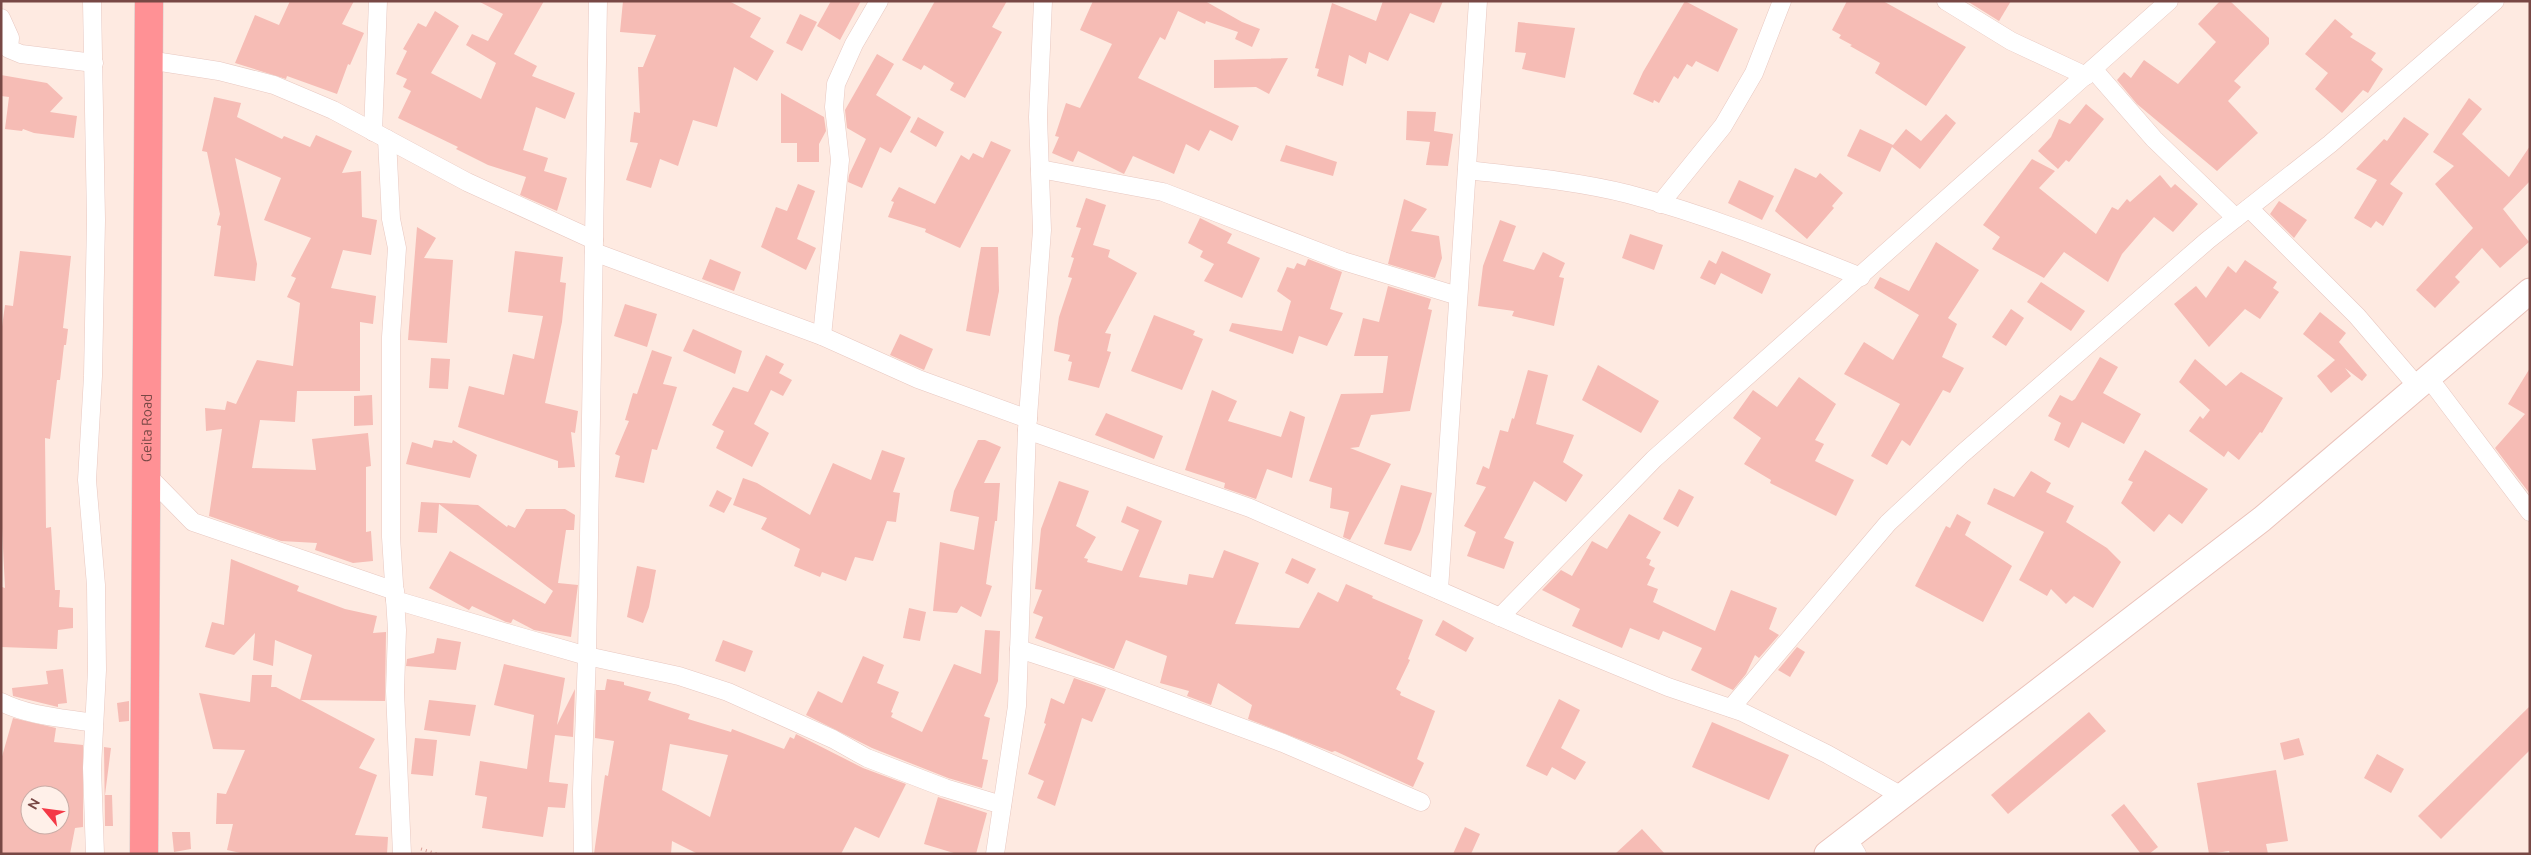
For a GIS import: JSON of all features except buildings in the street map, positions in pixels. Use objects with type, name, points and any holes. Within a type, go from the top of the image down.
[{"type":"highway","name":"Geita Road","points":[[144,854],[149,1]]},
{"type":"street","points":[[92,1],[96,220],[93,376],[87,480],[96,585],[97,670],[92,768],[95,854]]},
{"type":"street","points":[[378,1],[380,135],[391,219],[397,248],[391,336],[391,537],[397,630],[395,691],[402,854]]},
{"type":"street","points":[[583,854],[582,791],[587,656],[598,1]]},
{"type":"street","points":[[822,336],[840,160],[834,107],[836,84],[854,44],[880,1]]},
{"type":"street","points":[[995,854],[1017,706],[1027,425],[1042,230],[1038,117],[1043,1]]},
{"type":"street","points":[[1439,590],[1478,1]]},
{"type":"street","points":[[1660,204],[1723,126],[1754,73],[1782,1]]},
{"type":"street","points":[[1946,1],[2010,41],[2089,73],[2154,139],[2243,213],[2357,316],[2423,382],[2530,512]]},
{"type":"street","points":[[1500,617],[1654,459],[1861,277],[2169,1]]},
{"type":"street","points":[[1731,708],[1888,523],[1962,454],[2243,213],[2330,144],[2495,1]]},
{"type":"street","points":[[1,18],[10,38],[9,49],[21,54],[94,63]]},
{"type":"street","points":[[148,60],[219,71],[274,85],[333,110],[467,182],[594,246],[822,336],[1027,425],[1250,508],[1500,617],[1668,687],[1731,708],[1827,754],[1902,796]]},
{"type":"street","points":[[1040,169],[1163,192],[1343,261],[1458,296]]},
{"type":"street","points":[[1467,170],[1540,178],[1627,194],[1733,226],[1861,277]]},
{"type":"street","points":[[1827,854],[1852,846],[1902,796],[2262,519],[2530,291]]},
{"type":"street","points":[[147,474],[193,522],[395,595],[587,656],[680,676],[728,692],[833,739],[867,758],[945,788],[1002,805]]},
{"type":"street","points":[[1019,649],[1099,675],[1283,743],[1421,802]]},
{"type":"street","points":[[1,702],[10,707],[59,718],[94,722]]}]
